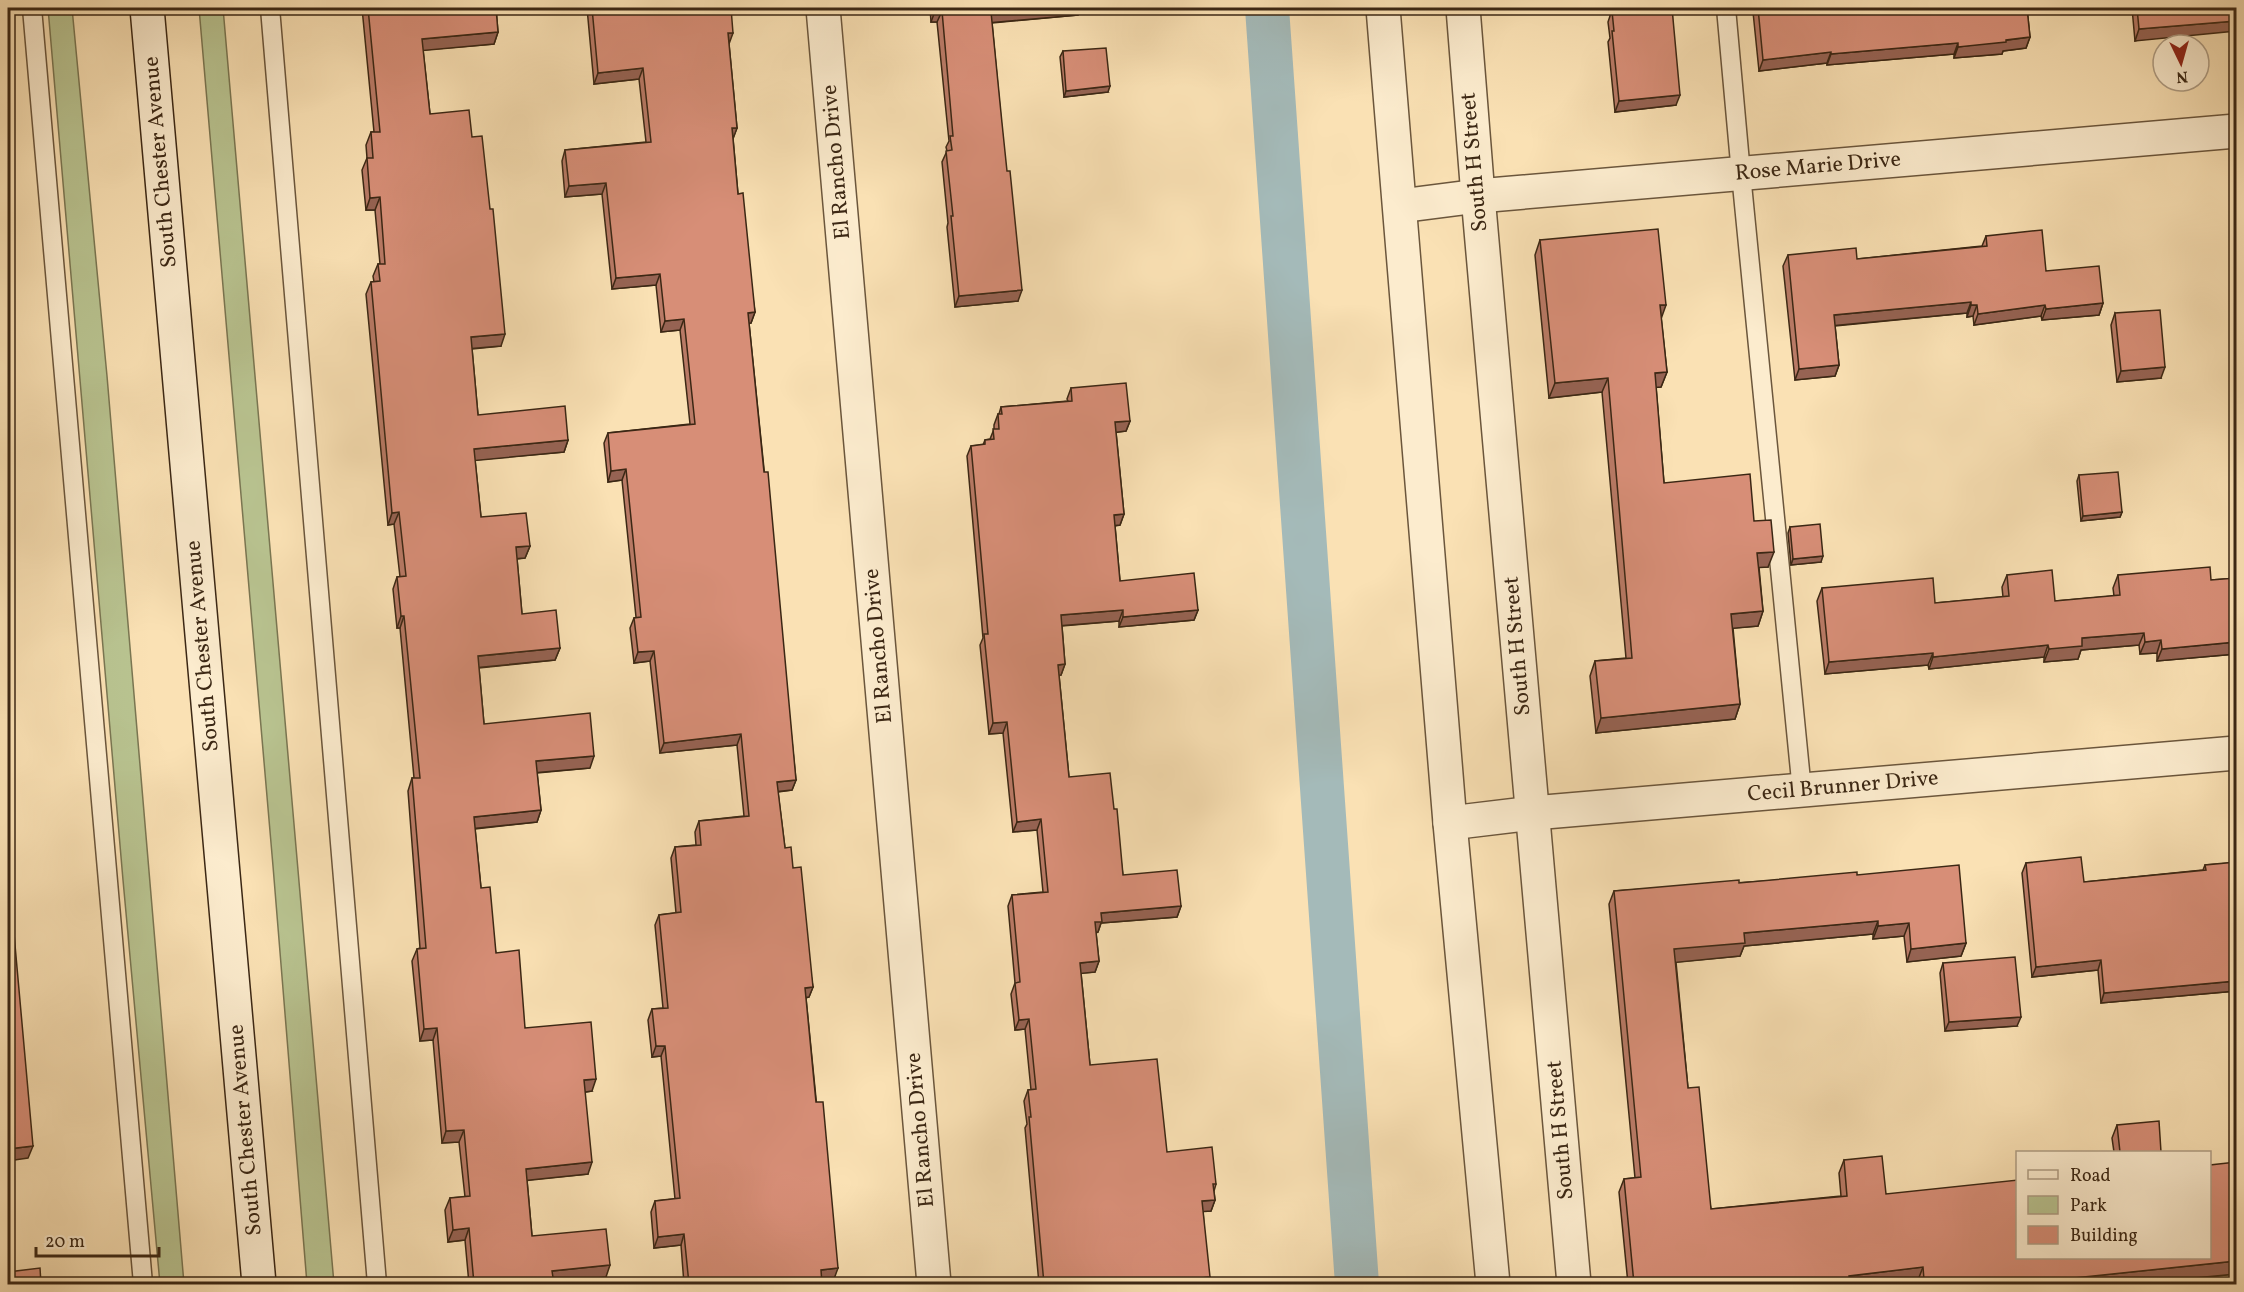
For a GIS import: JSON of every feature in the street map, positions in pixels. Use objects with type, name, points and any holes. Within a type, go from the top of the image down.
[{"type":"street","name":"South Chester Avenue","points":[[147,8],[259,1284]]},
{"type":"street","name":"El Rancho Drive","points":[[823,8],[934,1284]]},
{"type":"street","points":[[1383,8],[1450,824],[1493,1284]]},
{"type":"street","name":"South H Street","points":[[1463,8],[1574,1284]]},
{"type":"street","name":"Rose Marie Drive","points":[[1400,206],[1478,196],[2236,131]]},
{"type":"street","name":"Cecil Brunner Drive","points":[[1450,824],[1533,813],[2236,753]]},
{"type":"lane","points":[[32,8],[143,1284]]},
{"type":"lane","points":[[270,8],[377,1284]]},
{"type":"lane","points":[[1726,8],[1802,791]]},
{"type":"green space","points":[[48,8],[72,8],[107,376],[184,1284],[160,1284]]},
{"type":"green space","points":[[199,8],[223,8],[334,1284],[307,1284]]},
{"type":"building","points":[[368,8],[496,8],[498,32],[422,39],[430,114],[469,110],[472,137],[482,136],[490,209],[493,209],[505,334],[471,337],[478,415],[565,406],[568,440],[474,449],[481,517],[526,513],[530,546],[516,547],[522,614],[556,610],[560,648],[478,656],[484,724],[590,713],[594,756],[536,761],[541,810],[474,817],[481,888],[490,887],[496,953],[519,950],[525,1028],[591,1022],[596,1079],[584,1080],[592,1162],[526,1169],[532,1236],[606,1229],[610,1265],[552,1271],[554,1284],[474,1284],[469,1228],[453,1230],[450,1198],[470,1196],[464,1130],[446,1131],[437,1028],[424,1029],[417,949],[426,948],[412,778],[420,778],[404,616],[401,616],[397,577],[406,576],[399,512],[392,513],[371,282],[380,281],[378,264],[385,264],[380,197],[370,198],[367,158],[373,158],[371,132],[380,132]]},
{"type":"building","points":[[592,8],[731,8],[733,33],[728,33],[737,128],[732,128],[738,194],[743,193],[755,312],[748,313],[764,472],[768,472],[796,780],[777,782],[785,848],[791,847],[793,868],[801,867],[813,987],[805,988],[816,1102],[823,1102],[838,1268],[821,1270],[822,1284],[689,1284],[684,1234],[658,1237],[655,1201],[680,1198],[665,1046],[656,1046],[652,1009],[668,1008],[659,915],[681,912],[675,847],[701,845],[699,821],[749,816],[741,734],[664,743],[654,651],[638,652],[634,618],[641,617],[626,469],[611,471],[608,433],[695,424],[684,319],[665,321],[660,274],[616,278],[606,183],[569,186],[565,150],[651,142],[643,68],[598,73]]},
{"type":"building","points":[[935,8],[1041,8],[991,12],[1022,290],[959,296],[946,151],[952,150],[950,136],[953,136],[942,11],[935,11]]},
{"type":"building","points":[[1615,8],[1672,8],[1680,95],[1619,101],[1612,31],[1614,31],[1612,11],[1615,11]]},
{"type":"building","points":[[1758,8],[2027,8],[2030,37],[1958,47],[1958,43],[1831,54],[1831,52],[1763,60]]},
{"type":"building","points":[[2137,8],[2236,8],[2236,21],[2139,29]]},
{"type":"building","points":[[1106,48],[1110,86],[1066,91],[1063,51]]},
{"type":"building","points":[[1658,229],[1666,305],[1660,305],[1667,372],[1655,373],[1664,483],[1750,474],[1754,521],[1771,520],[1774,552],[1757,553],[1763,611],[1731,614],[1740,704],[1601,718],[1595,661],[1632,658],[1608,378],[1555,383],[1540,240]]},
{"type":"building","points":[[2042,230],[2046,271],[2099,266],[2103,303],[2046,309],[2045,305],[1978,314],[1977,305],[1971,305],[1971,302],[1834,315],[1839,365],[1799,369],[1788,255],[1856,248],[1857,259],[1987,246],[1986,236]]},
{"type":"building","points":[[2160,310],[2165,367],[2121,371],[2115,313]]},
{"type":"building","points":[[1126,383],[1130,421],[1115,422],[1124,514],[1114,515],[1120,581],[1194,573],[1198,610],[1123,617],[1123,610],[1061,615],[1065,664],[1058,665],[1069,777],[1110,773],[1114,809],[1117,809],[1123,875],[1177,870],[1181,906],[1101,913],[1102,922],[1095,922],[1099,961],[1080,963],[1090,1065],[1157,1059],[1167,1152],[1212,1147],[1216,1184],[1213,1184],[1215,1200],[1202,1201],[1210,1277],[1156,1284],[1044,1284],[1029,1117],[1031,1117],[1028,1090],[1036,1089],[1029,1019],[1019,1020],[1015,983],[1020,982],[1012,895],[1048,892],[1041,819],[1017,822],[1007,722],[993,723],[984,634],[988,634],[971,446],[985,444],[985,440],[994,439],[993,429],[999,429],[998,414],[1002,414],[1001,407],[1072,401],[1071,388]]},
{"type":"building","points":[[2118,472],[2122,512],[2083,516],[2079,475]]},
{"type":"building","points":[[1820,524],[1823,556],[1793,559],[1790,527]]},
{"type":"building","points":[[2210,567],[2211,580],[2236,578],[2236,642],[2162,649],[2161,640],[2145,642],[2144,633],[2082,638],[2082,646],[2049,649],[2048,645],[1933,657],[1933,653],[1829,662],[1822,588],[1933,578],[1935,603],[2009,596],[2007,575],[2052,570],[2055,601],[2120,595],[2118,575]]},
{"type":"building","points":[[2081,857],[2084,882],[2206,870],[2205,865],[2236,862],[2236,981],[2104,993],[2101,960],[2036,967],[2026,863]]},
{"type":"building","points":[[1959,865],[1966,943],[1911,949],[1909,923],[1878,926],[1878,921],[1744,933],[1745,943],[1674,949],[1688,1088],[1699,1087],[1711,1209],[1847,1196],[1844,1160],[1882,1156],[1886,1194],[2016,1180],[2016,1259],[2211,1259],[2211,1165],[2236,1162],[2236,1261],[2036,1282],[2036,1278],[1978,1284],[1947,1284],[1946,1278],[1924,1280],[1923,1267],[1849,1276],[1850,1284],[1634,1284],[1624,1179],[1641,1177],[1614,891],[1857,872],[1857,875]]},
{"type":"building","points":[[8,912],[10,935],[14,934],[33,1146],[8,1149]]},
{"type":"building","points":[[2015,957],[2021,1017],[1949,1022],[1943,963]]},
{"type":"building","points":[[2159,1121],[2161,1151],[2120,1151],[2117,1125]]},
{"type":"building","points":[[40,1268],[41,1284],[8,1284],[8,1272]]},
{"type":"waterway","points":[[1267,8],[1357,1284]]}]
